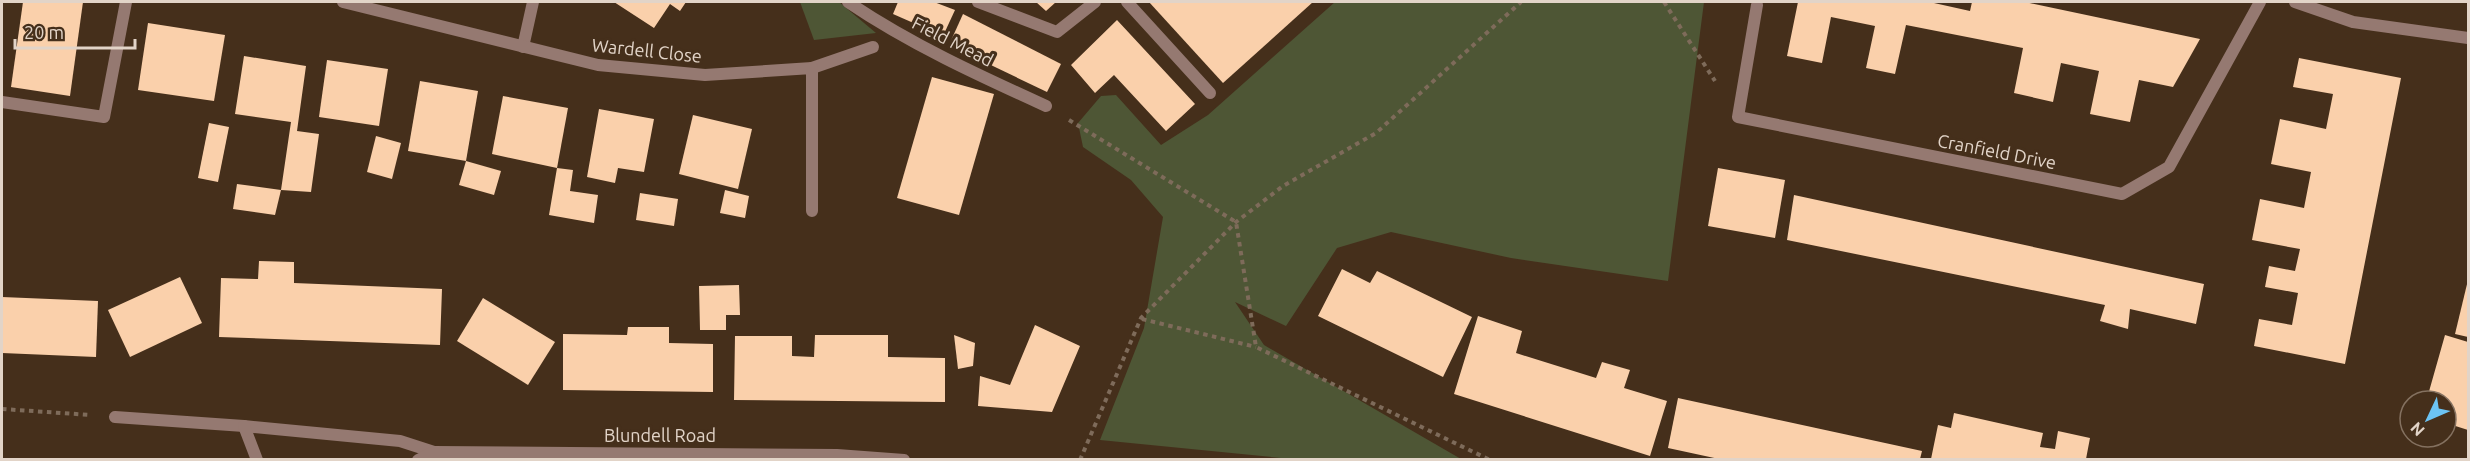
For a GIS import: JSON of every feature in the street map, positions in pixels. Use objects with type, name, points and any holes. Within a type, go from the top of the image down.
[{"type":"street","points":[[2,102],[104,117],[126,2]]},
{"type":"street","name":"Wardell Close","points":[[343,2],[598,65],[705,75],[812,68],[873,47]]},
{"type":"street","points":[[522,47],[533,2]]},
{"type":"street","name":"Field Mead","points":[[848,2],[879,23],[971,72],[1046,106]]},
{"type":"street","points":[[978,2],[1057,32],[1095,2]]},
{"type":"street","points":[[1127,2],[1210,93]]},
{"type":"street","name":"Cranfield Drive","points":[[1738,117],[2122,194],[2169,167],[2260,2]]},
{"type":"street","points":[[2295,2],[2353,22],[2469,38]]},
{"type":"street","points":[[1738,117],[1757,5]]},
{"type":"street","points":[[812,68],[812,211]]},
{"type":"street","points":[[115,417],[244,426],[400,441],[434,452]]},
{"type":"street","points":[[244,426],[257,459]]},
{"type":"street","name":"Blundell Road","points":[[418,459],[434,452],[904,459]]},
{"type":"path","points":[[1080,459],[1141,318],[1236,222],[1283,186],[1376,133],[1521,2]]},
{"type":"path","points":[[1664,2],[1738,117]]},
{"type":"path","points":[[1046,106],[1236,222],[1256,347]]},
{"type":"path","points":[[1141,318],[1256,347],[1490,459]]},
{"type":"path","points":[[2,409],[115,417]]},
{"type":"green space","points":[[800,2],[839,2],[876,33],[814,40]]},
{"type":"green space","points":[[1335,2],[1704,2],[1668,281],[1511,258],[1391,232],[1337,248],[1286,326],[1235,302],[1264,345],[1461,459],[1291,459],[1100,440],[1144,328],[1163,217],[1131,180],[1083,147],[1078,123],[1101,96],[1116,95],[1161,145],[1208,115]]},
{"type":"building","points":[[23,2],[83,2],[70,96],[11,87]]},
{"type":"building","points":[[614,2],[686,2],[680,11],[670,4],[654,28]]},
{"type":"building","points":[[898,2],[934,2],[955,10],[943,36],[893,14]]},
{"type":"building","points":[[1036,2],[1056,2],[1046,11]]},
{"type":"building","points":[[1149,2],[1313,2],[1223,83]]},
{"type":"building","points":[[1798,2],[1934,2],[1970,11],[1972,2],[2025,2],[2200,39],[2173,87],[2139,80],[2130,122],[2090,114],[2099,71],[2061,63],[2053,102],[2014,93],[2023,48],[1906,25],[1895,74],[1866,68],[1875,26],[1831,17],[1822,63],[1787,56]]},
{"type":"building","points":[[963,14],[1061,64],[1047,92],[949,45]]},
{"type":"building","points":[[1117,20],[1195,104],[1166,131],[1114,75],[1095,93],[1071,65]]},
{"type":"building","points":[[148,23],[225,35],[214,101],[138,90]]},
{"type":"building","points":[[244,56],[306,66],[297,131],[319,134],[311,192],[281,190],[291,122],[235,114]]},
{"type":"building","points":[[2299,58],[2401,78],[2345,364],[2254,346],[2259,319],[2292,325],[2298,293],[2265,287],[2269,266],[2295,271],[2300,249],[2252,240],[2260,199],[2304,208],[2311,172],[2271,164],[2280,119],[2326,129],[2333,94],[2293,87]]},
{"type":"building","points":[[327,60],[388,69],[379,126],[319,117]]},
{"type":"building","points":[[932,77],[994,94],[959,215],[897,198]]},
{"type":"building","points":[[420,81],[478,91],[466,161],[408,151]]},
{"type":"building","points":[[503,96],[568,108],[557,168],[492,154]]},
{"type":"building","points":[[599,109],[654,119],[644,172],[618,168],[615,183],[587,177]]},
{"type":"building","points":[[693,115],[752,129],[738,189],[679,174]]},
{"type":"building","points":[[209,123],[229,127],[218,182],[198,178]]},
{"type":"building","points":[[376,136],[401,143],[392,179],[367,172]]},
{"type":"building","points":[[466,161],[501,171],[494,195],[459,185]]},
{"type":"building","points":[[557,168],[573,170],[570,191],[598,195],[594,223],[549,215]]},
{"type":"building","points":[[1718,168],[1785,180],[1775,238],[1708,226]]},
{"type":"building","points":[[237,184],[281,190],[275,215],[233,209]]},
{"type":"building","points":[[725,190],[749,196],[745,218],[720,213]]},
{"type":"building","points":[[640,193],[678,199],[674,226],[636,220]]},
{"type":"building","points":[[1794,195],[2204,284],[2196,324],[2130,309],[2128,329],[2100,321],[2105,305],[1787,240]]},
{"type":"building","points":[[259,261],[294,262],[294,283],[442,289],[440,345],[219,337],[221,278],[258,279]]},
{"type":"building","points":[[1342,269],[1370,283],[1377,271],[1472,317],[1443,377],[1318,316]]},
{"type":"building","points":[[180,277],[202,323],[130,357],[108,310]]},
{"type":"building","points":[[2468,280],[2468,337],[2455,334]]},
{"type":"building","points":[[739,285],[740,315],[726,315],[726,330],[700,330],[699,286]]},
{"type":"building","points":[[2,297],[98,301],[96,357],[2,353]]},
{"type":"building","points":[[483,298],[555,342],[528,385],[457,341]]},
{"type":"building","points":[[1478,316],[1522,331],[1516,353],[1596,378],[1602,362],[1630,370],[1624,388],[1667,401],[1650,456],[1454,394]]},
{"type":"building","points":[[1035,325],[1080,346],[1052,412],[978,406],[980,376],[1010,385]]},
{"type":"building","points":[[628,327],[669,327],[669,343],[713,344],[713,392],[563,390],[563,334],[627,335]]},
{"type":"building","points":[[815,335],[888,335],[888,357],[945,358],[945,402],[734,400],[735,336],[792,336],[792,356],[814,357]]},
{"type":"building","points":[[954,335],[975,343],[973,366],[958,369]]},
{"type":"building","points":[[2445,335],[2468,342],[2468,430],[2458,427],[2458,389],[2430,389]]},
{"type":"building","points":[[1678,398],[1922,451],[1920,459],[1719,459],[1668,448]]},
{"type":"building","points":[[1954,413],[2043,433],[2040,447],[2055,449],[2058,431],[2090,438],[2086,459],[1931,459],[1938,425],[1951,428]]}]
